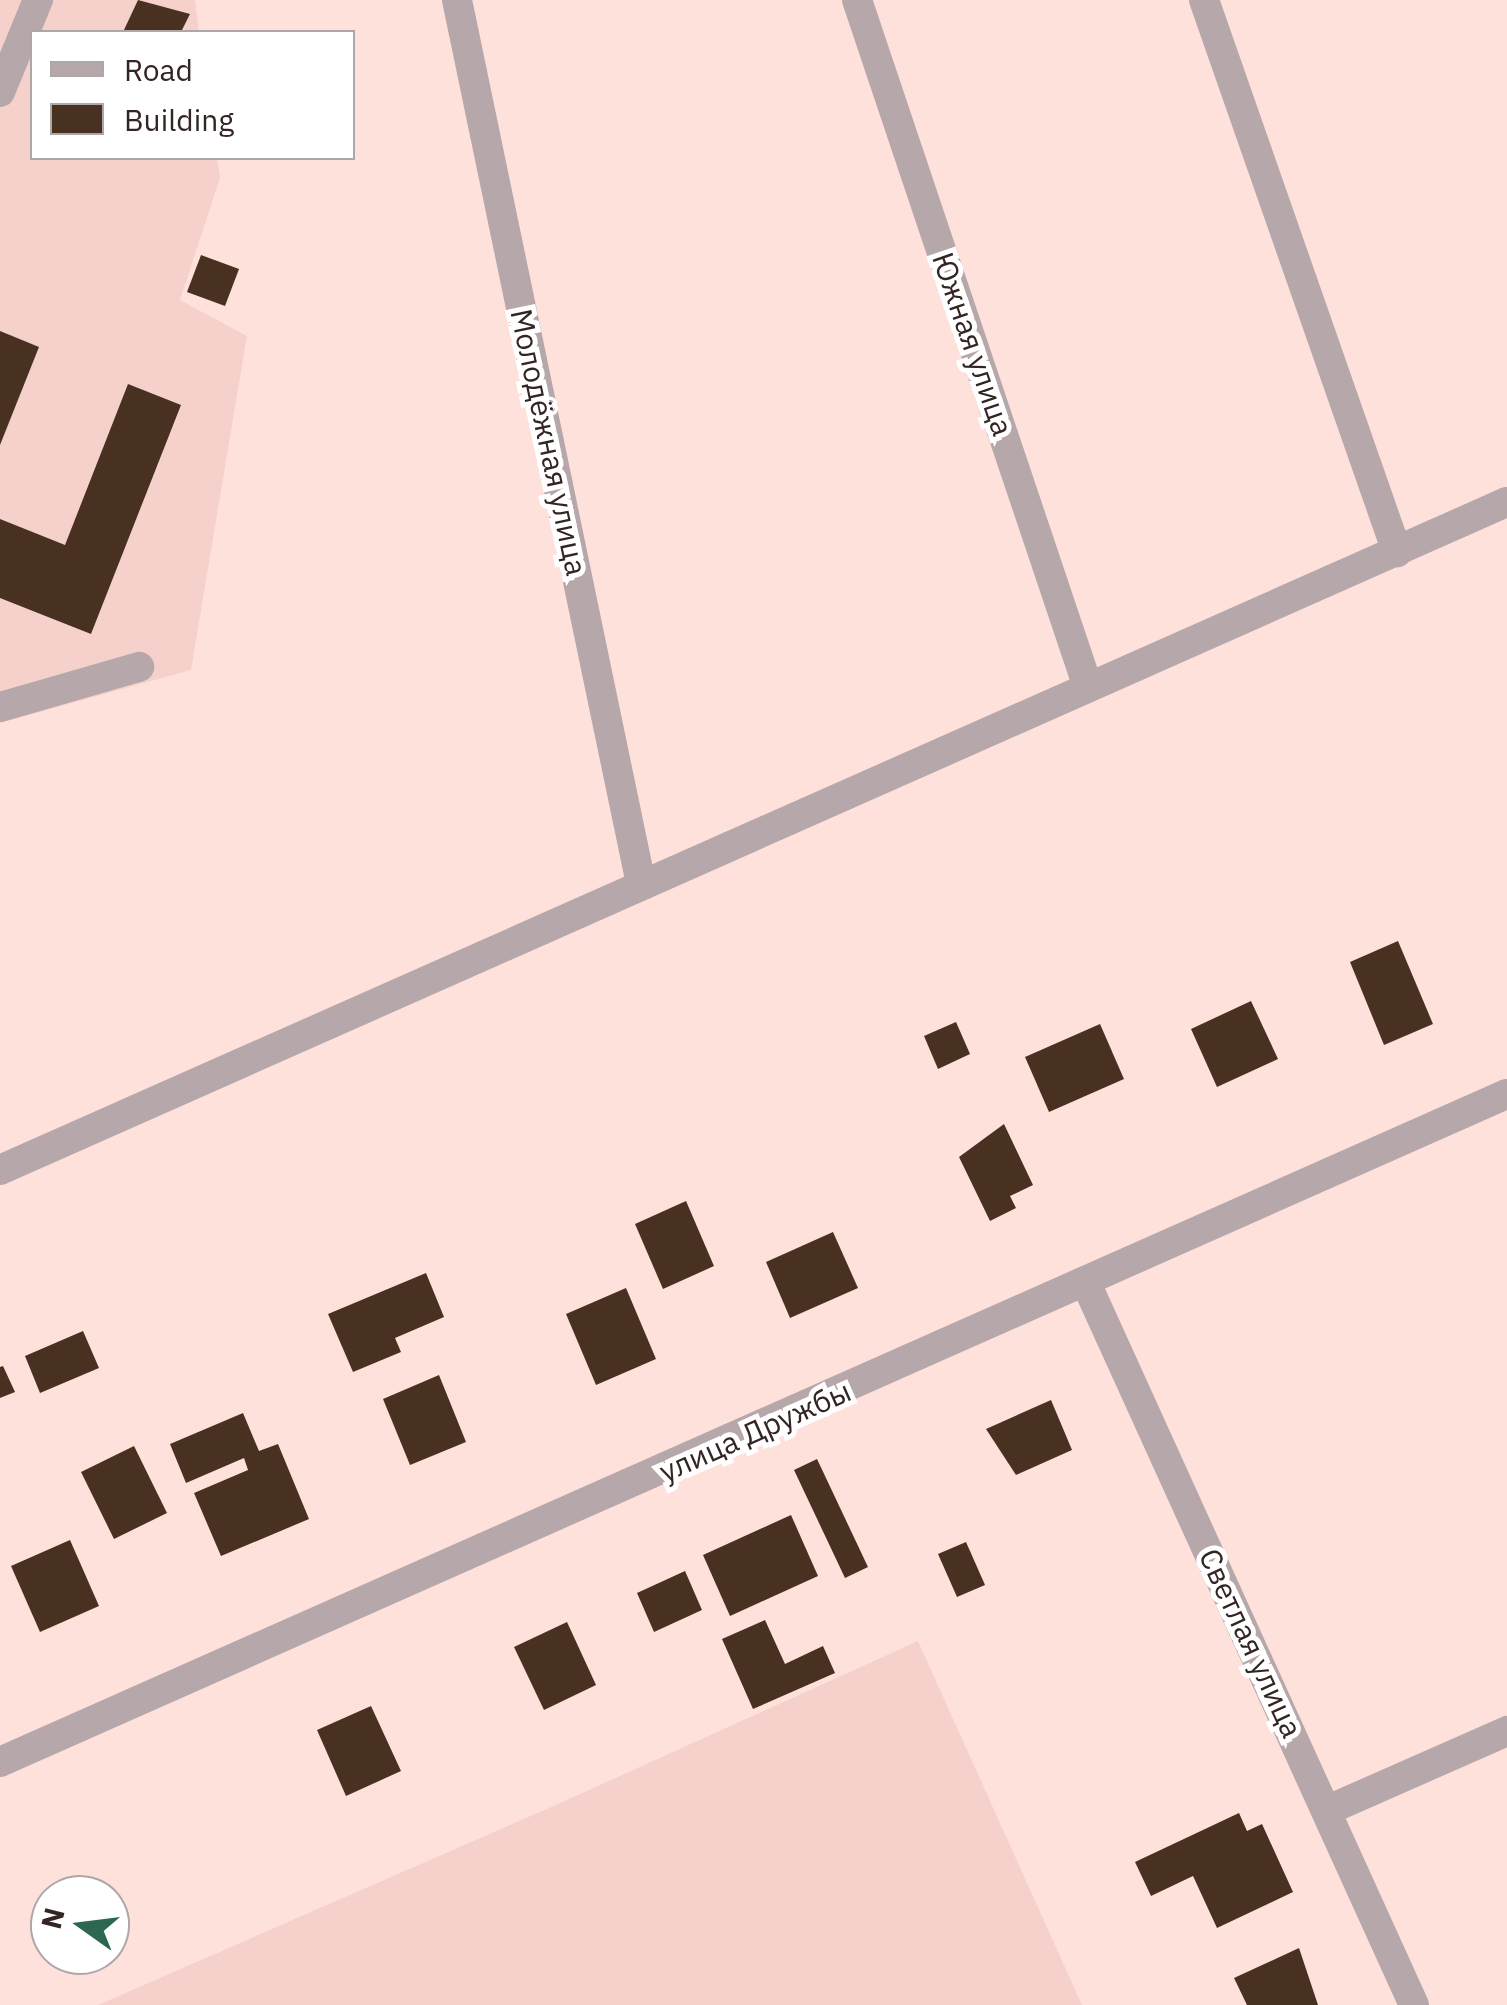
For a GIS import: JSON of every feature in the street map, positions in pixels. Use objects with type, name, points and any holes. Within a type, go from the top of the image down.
[{"type":"street","points":[[0,92],[38,0]]},
{"type":"street","name":"Молодёжная улица","points":[[457,0],[641,884]]},
{"type":"street","name":"Южная улица","points":[[857,0],[1088,688]]},
{"type":"street","points":[[1204,0],[1396,552]]},
{"type":"street","points":[[0,1170],[1507,502]]},
{"type":"street","points":[[0,707],[140,667]]},
{"type":"street","name":"улица Дружбы","points":[[0,1762],[1507,1094]]},
{"type":"street","name":"Светлая улица","points":[[1086,1283],[1414,2005]]},
{"type":"street","points":[[1328,1810],[1507,1731]]},
{"type":"shaded area","points":[[0,0],[195,0],[199,30],[30,30],[30,160],[217,160],[220,178],[180,300],[247,336],[191,670],[0,723]]},
{"type":"shaded area","points":[[918,1641],[1082,2005],[98,2005],[558,1804]]},
{"type":"building","points":[[138,0],[190,14],[182,30],[124,30]]},
{"type":"building","points":[[201,255],[239,269],[225,306],[187,292]]},
{"type":"building","points":[[0,331],[39,347],[0,445]]},
{"type":"building","points":[[128,384],[181,405],[91,634],[0,598],[0,519],[65,545]]},
{"type":"building","points":[[1398,941],[1433,1024],[1384,1045],[1350,962]]},
{"type":"building","points":[[1251,1001],[1278,1059],[1217,1087],[1191,1029]]},
{"type":"building","points":[[956,1022],[970,1054],[938,1069],[924,1036]]},
{"type":"building","points":[[1100,1024],[1124,1079],[1049,1112],[1025,1057]]},
{"type":"building","points":[[1004,1124],[1033,1185],[1010,1196],[1016,1208],[990,1221],[959,1157]]},
{"type":"building","points":[[686,1201],[714,1266],[663,1289],[635,1224]]},
{"type":"building","points":[[833,1232],[858,1288],[790,1318],[766,1262]]},
{"type":"building","points":[[426,1273],[444,1317],[395,1338],[401,1352],[353,1372],[328,1314]]},
{"type":"building","points":[[626,1288],[656,1359],[596,1385],[566,1314]]},
{"type":"building","points":[[83,1331],[99,1368],[40,1393],[25,1356]]},
{"type":"building","points":[[3,1366],[15,1392],[0,1398],[0,1367]]},
{"type":"building","points":[[439,1375],[466,1442],[410,1465],[383,1399]]},
{"type":"building","points":[[1051,1400],[1072,1450],[1016,1475],[986,1429]]},
{"type":"building","points":[[243,1413],[259,1451],[278,1444],[309,1519],[221,1556],[194,1493],[248,1470],[244,1458],[186,1483],[170,1444]]},
{"type":"building","points":[[134,1446],[167,1513],[114,1539],[81,1472]]},
{"type":"building","points":[[817,1459],[868,1567],[845,1578],[794,1470]]},
{"type":"building","points":[[791,1515],[818,1576],[730,1616],[703,1555]]},
{"type":"building","points":[[70,1540],[99,1606],[40,1632],[11,1566]]},
{"type":"building","points":[[966,1542],[985,1585],[957,1597],[938,1554]]},
{"type":"building","points":[[685,1571],[702,1610],[654,1632],[637,1593]]},
{"type":"building","points":[[765,1620],[785,1664],[823,1646],[835,1673],[753,1709],[722,1639]]},
{"type":"building","points":[[567,1622],[596,1685],[544,1710],[514,1647]]},
{"type":"building","points":[[371,1706],[401,1771],[346,1796],[317,1730]]},
{"type":"building","points":[[1239,1813],[1247,1831],[1262,1824],[1293,1892],[1217,1928],[1193,1876],[1151,1896],[1135,1862]]},
{"type":"building","points":[[1299,1948],[1318,2005],[1247,2005],[1234,1978]]}]
